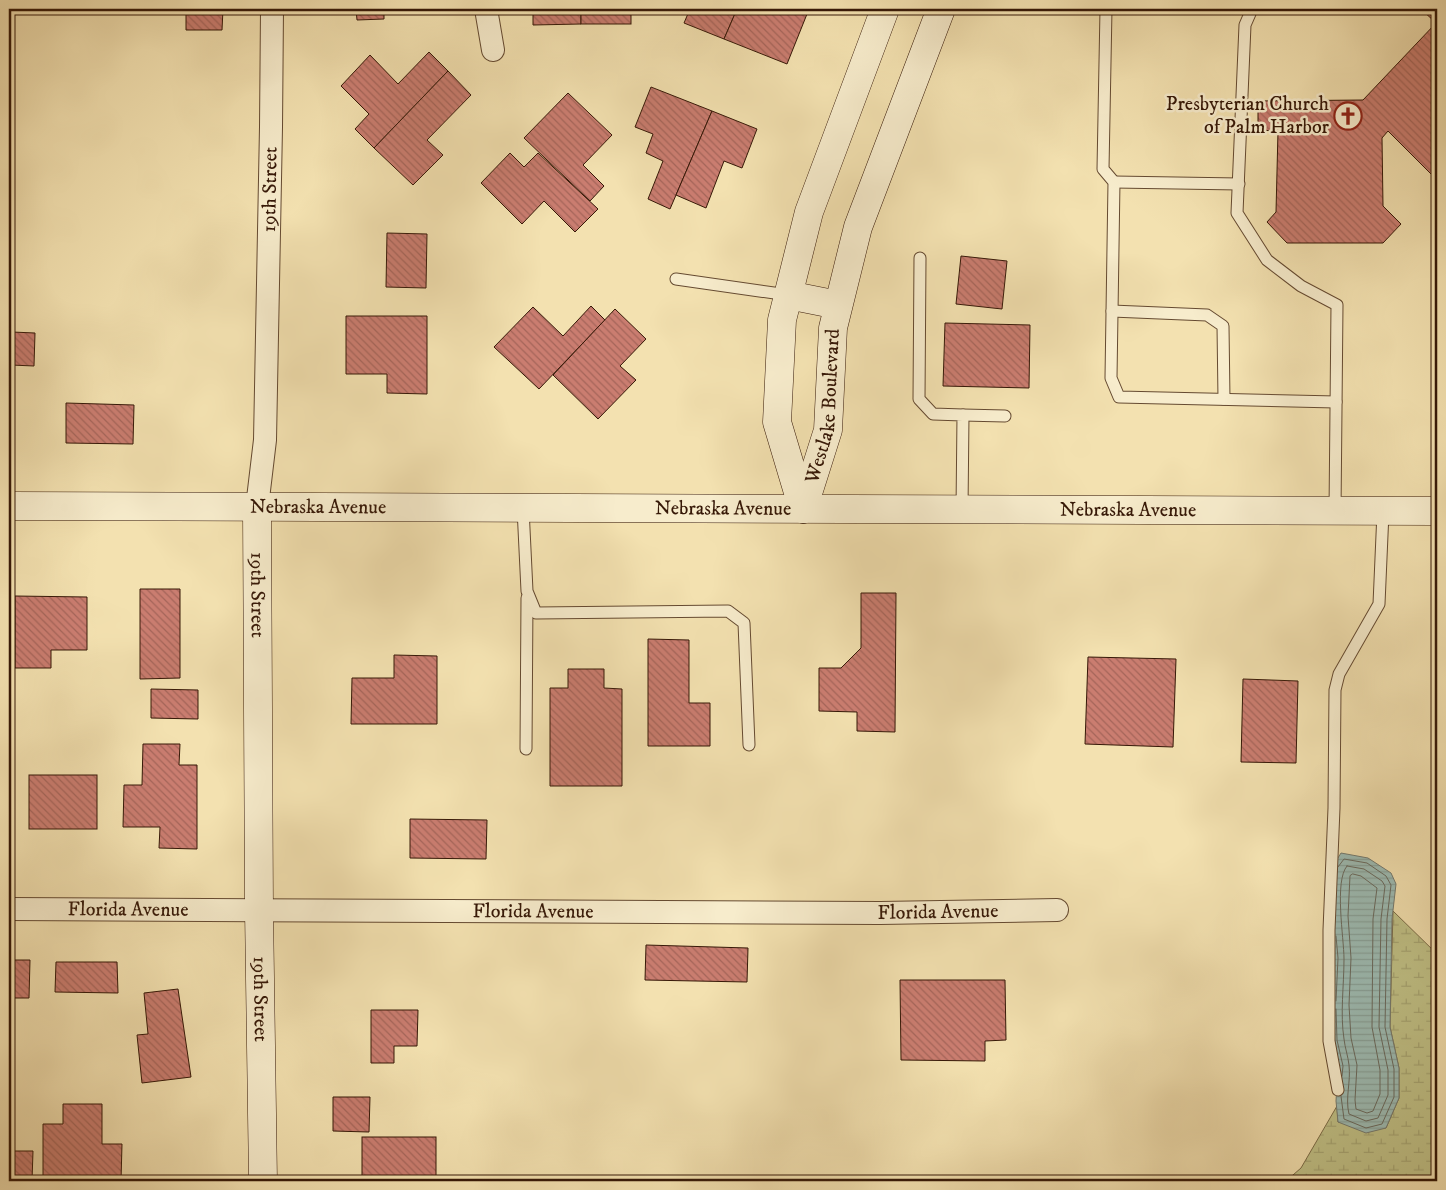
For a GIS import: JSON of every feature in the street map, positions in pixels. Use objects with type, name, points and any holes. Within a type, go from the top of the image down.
[{"type":"street","name":"19th Street","points":[[263,1181],[257,507],[265,440],[272,9]]},
{"type":"street","points":[[486,9],[493,50]]},
{"type":"street","name":"Westlake Boulevard","points":[[803,509],[777,422],[782,320],[809,212],[885,9]]},
{"type":"street","name":"Westlake Boulevard","points":[[803,509],[828,430],[833,328],[858,227],[941,9]]},
{"type":"street","points":[[788,295],[838,305]]},
{"type":"street","name":"Nebraska Avenue","points":[[9,506],[1437,512]]},
{"type":"street","name":"Florida Avenue","points":[[9,909],[880,913],[1057,910]]},
{"type":"lane","points":[[1106,9],[1103,169],[1114,182],[1111,378],[1119,397],[1336,402]]},
{"type":"lane","points":[[1252,9],[1245,25],[1237,213],[1267,260],[1301,286],[1337,305],[1336,512]]},
{"type":"lane","points":[[1114,182],[1238,184]]},
{"type":"lane","points":[[920,258],[919,399],[933,414],[1005,416]]},
{"type":"lane","points":[[676,279],[788,295]]},
{"type":"lane","points":[[1112,312],[1207,315],[1223,326],[1224,399]]},
{"type":"lane","points":[[962,510],[963,415]]},
{"type":"lane","points":[[523,508],[527,591],[526,749]]},
{"type":"lane","points":[[1338,1090],[1329,1041],[1329,930],[1334,808],[1335,690],[1339,674],[1379,604],[1383,512]]},
{"type":"lane","points":[[527,591],[536,613],[728,611],[744,623],[749,745]]},
{"type":"green space","points":[[1393,911],[1437,954],[1437,1181],[1286,1181],[1301,1168],[1337,1106],[1338,1122],[1386,1128],[1399,1098],[1399,1068],[1390,1027]]},
{"type":"water","points":[[1341,853],[1368,858],[1391,873],[1396,884],[1392,919],[1390,1027],[1399,1068],[1399,1098],[1386,1128],[1366,1133],[1338,1122],[1336,1101],[1338,1066],[1332,1040],[1331,869]]},
{"type":"building","points":[[186,9],[223,9],[222,30],[186,30]]},
{"type":"building","points":[[356,9],[384,9],[384,19],[357,20]]},
{"type":"building","points":[[533,9],[581,9],[581,24],[533,25]]},
{"type":"building","points":[[581,9],[631,9],[631,24],[581,24]]},
{"type":"building","points":[[690,9],[737,9],[724,39],[684,23]]},
{"type":"building","points":[[737,9],[795,9],[807,14],[787,64],[724,39]]},
{"type":"building","name":"Presbyterian Church of Palm Harbor","points":[[1421,9],[1437,9],[1437,180],[1388,131],[1382,138],[1383,206],[1401,224],[1383,243],[1287,243],[1267,222],[1276,212],[1278,131],[1258,130],[1258,101],[1363,100],[1436,23]]},
{"type":"building","points":[[429,52],[448,71],[374,148],[355,129],[369,114],[341,86],[370,55],[398,84]]},
{"type":"building","points":[[448,71],[471,95],[427,140],[443,155],[413,185],[374,148]]},
{"type":"building","points":[[651,87],[712,111],[670,209],[648,199],[663,161],[646,153],[653,134],[635,127]]},
{"type":"building","points":[[568,93],[612,135],[583,165],[604,186],[590,201],[524,138]]},
{"type":"building","points":[[712,111],[757,129],[742,168],[724,161],[706,208],[676,195]]},
{"type":"building","points":[[510,153],[524,167],[538,153],[598,209],[575,232],[544,201],[522,224],[481,183]]},
{"type":"building","points":[[387,233],[427,234],[426,288],[386,287]]},
{"type":"building","points":[[961,256],[1007,261],[1002,309],[956,304]]},
{"type":"building","points":[[591,306],[605,320],[539,389],[494,347],[533,307],[563,336]]},
{"type":"building","points":[[615,309],[646,339],[620,366],[636,380],[598,419],[553,375]]},
{"type":"building","points":[[346,316],[427,316],[427,394],[387,393],[387,374],[346,374]]},
{"type":"building","points":[[945,323],[1030,325],[1029,388],[943,386]]},
{"type":"building","points":[[12,332],[35,333],[34,366],[11,365]]},
{"type":"building","points":[[66,403],[134,405],[133,444],[66,443]]},
{"type":"building","points":[[140,589],[180,589],[180,678],[140,679]]},
{"type":"building","points":[[861,593],[896,593],[895,732],[857,731],[857,712],[819,711],[819,668],[841,668],[861,648]]},
{"type":"building","points":[[15,596],[87,597],[87,650],[51,650],[51,668],[15,668]]},
{"type":"building","points":[[648,639],[689,640],[689,703],[710,703],[710,746],[648,746]]},
{"type":"building","points":[[394,655],[437,656],[437,724],[351,724],[352,678],[394,678]]},
{"type":"building","points":[[1088,657],[1176,659],[1173,747],[1085,744]]},
{"type":"building","points":[[568,669],[604,669],[604,688],[622,689],[622,786],[550,786],[550,688],[568,688]]},
{"type":"building","points":[[1243,679],[1298,681],[1296,763],[1241,762]]},
{"type":"building","points":[[151,689],[198,690],[198,719],[151,718]]},
{"type":"building","points":[[143,744],[180,744],[179,765],[197,765],[197,849],[159,848],[160,827],[123,827],[124,785],[142,785]]},
{"type":"building","points":[[29,775],[97,775],[97,829],[29,829]]},
{"type":"building","points":[[410,819],[487,820],[486,859],[410,858]]},
{"type":"building","points":[[646,945],[748,948],[747,982],[645,980]]},
{"type":"building","points":[[13,960],[30,960],[29,998],[12,998],[12,1017],[9,1017],[9,979],[13,979]]},
{"type":"building","points":[[56,962],[117,962],[118,993],[55,992]]},
{"type":"building","points":[[900,980],[1005,980],[1006,1040],[985,1041],[985,1061],[901,1060]]},
{"type":"building","points":[[178,989],[191,1077],[142,1083],[137,1035],[148,1034],[144,993]]},
{"type":"building","points":[[371,1010],[418,1010],[417,1046],[394,1046],[394,1063],[371,1063]]},
{"type":"building","points":[[333,1097],[370,1097],[369,1132],[333,1131]]},
{"type":"building","points":[[63,1104],[102,1104],[102,1144],[122,1144],[121,1181],[43,1181],[43,1124],[63,1124]]},
{"type":"building","points":[[362,1137],[436,1137],[436,1181],[362,1181]]},
{"type":"building","points":[[9,1151],[33,1151],[32,1181],[9,1181]]},
{"type":"place","name":"Presbyterian Church of Palm Harbor","points":[[1348,116]]}]
